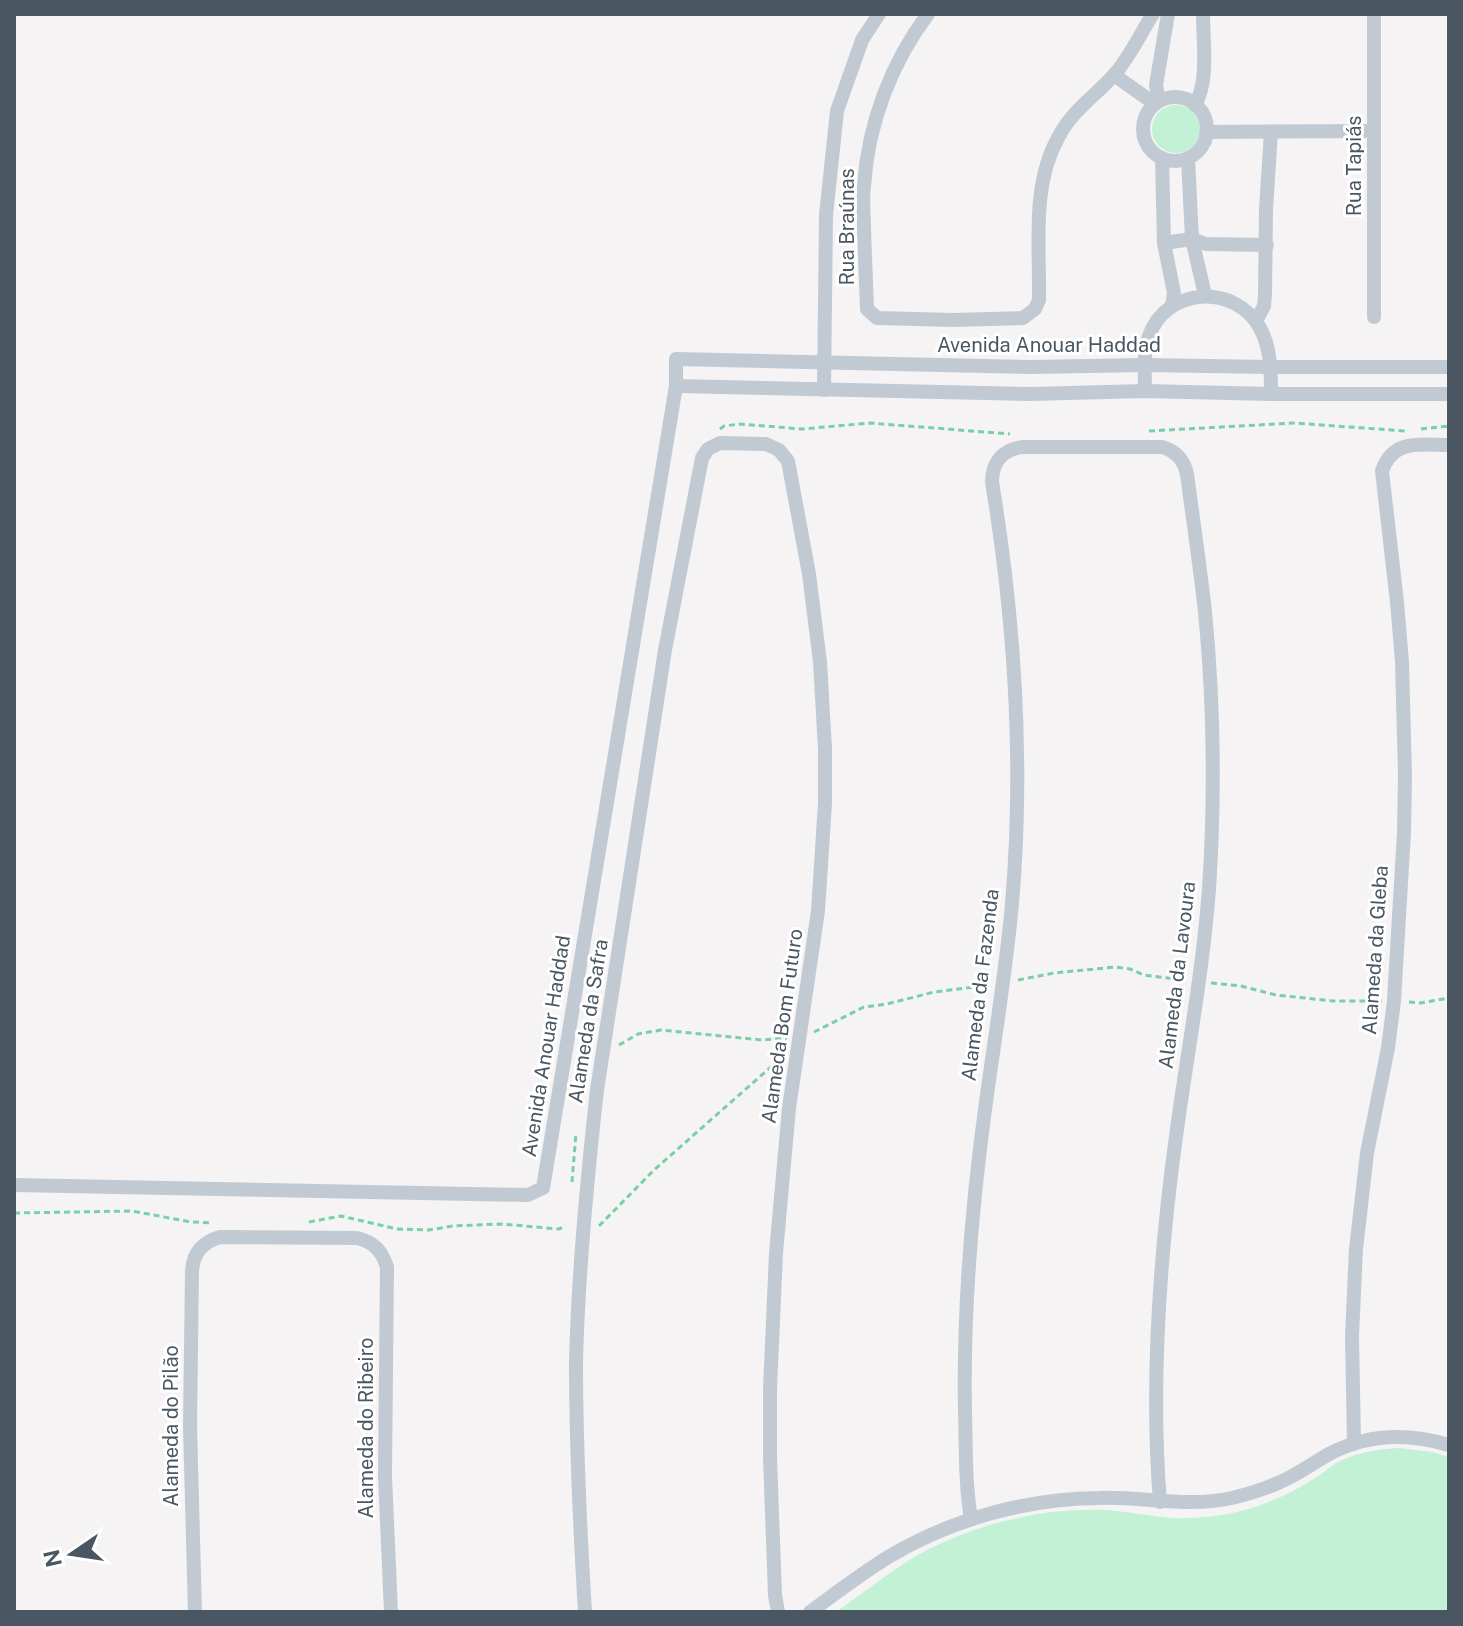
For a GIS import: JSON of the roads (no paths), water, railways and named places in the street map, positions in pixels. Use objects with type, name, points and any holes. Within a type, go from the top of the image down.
[{"type":"street","points":[[824,390],[826,215],[837,111],[862,40],[879,14]]},
{"type":"street","name":"Rua Braúnas","points":[[928,14],[902,52],[892,74],[868,154],[863,188],[867,309],[877,318],[1023,318],[1035,309],[1039,300],[1040,200],[1046,166],[1070,118],[1114,75]]},
{"type":"street","points":[[1153,14],[1114,75],[1157,103]]},
{"type":"street","points":[[1157,103],[1156,85],[1168,14]]},
{"type":"street","points":[[1195,105],[1201,96],[1203,83],[1203,14]]},
{"type":"street","name":"Rua Tapiás","points":[[1374,14],[1374,317]]},
{"type":"street","points":[[1174,97],[1195,105],[1204,117],[1206,132],[1200,148],[1179,161],[1162,158],[1149,148],[1143,133],[1146,117],[1157,103],[1174,97]]},
{"type":"street","points":[[1206,132],[1374,131]]},
{"type":"street","points":[[1256,321],[1264,306],[1271,132]]},
{"type":"street","points":[[1162,158],[1164,243],[1174,293],[1172,306]]},
{"type":"street","points":[[1188,158],[1192,239],[1205,295]]},
{"type":"street","points":[[1164,243],[1192,239],[1206,244],[1267,245]]},
{"type":"street","points":[[1145,391],[1146,344],[1150,333],[1163,313],[1172,306],[1182,300],[1205,295],[1228,299],[1256,321],[1266,342],[1271,367],[1271,394]]},
{"type":"street","name":"Avenida Anouar Haddad","points":[[14,1185],[528,1195],[543,1188],[676,386],[676,359],[1031,367],[1449,367]]},
{"type":"street","points":[[676,386],[1031,394],[1145,391],[1449,394]]},
{"type":"street","name":"Alameda Bom Futuro","points":[[711,446],[720,443],[766,444],[779,450],[790,467],[809,574],[820,662],[825,749],[818,911],[782,1180],[772,1321],[770,1458],[778,1612]]},
{"type":"street","name":"Alameda da Gleba","points":[[1354,1444],[1352,1336],[1356,1249],[1367,1153],[1394,1001],[1405,775],[1399,632],[1382,471],[1393,452],[1407,445],[1449,445]]},
{"type":"street","name":"Alameda da Safra","points":[[585,1612],[578,1505],[576,1374],[579,1287],[597,1090],[665,650],[702,458],[711,446]]},
{"type":"street","name":"Alameda da Lavoura","points":[[999,459],[1010,450],[1023,447],[1162,447],[1177,454],[1185,467],[1205,612],[1212,719],[1212,827],[1200,982],[1177,1129],[1164,1242],[1157,1401],[1160,1502]]},
{"type":"street","name":"Alameda da Fazenda","points":[[971,1519],[966,1478],[964,1363],[969,1279],[986,1106],[1003,983],[1015,861],[1018,788],[1010,608],[992,482],[999,459]]},
{"type":"street","name":"Alameda do Ribeiro","points":[[205,1243],[220,1237],[357,1238],[371,1243],[381,1253],[387,1267],[385,1462],[391,1612]]},
{"type":"street","name":"Alameda do Pilão","points":[[195,1612],[190,1426],[192,1271],[195,1256],[205,1243]]},
{"type":"street","points":[[810,1612],[892,1555],[971,1519],[1021,1505],[1075,1498],[1206,1502],[1252,1493],[1274,1485],[1330,1453],[1382,1437],[1418,1437],[1449,1445]]}]
